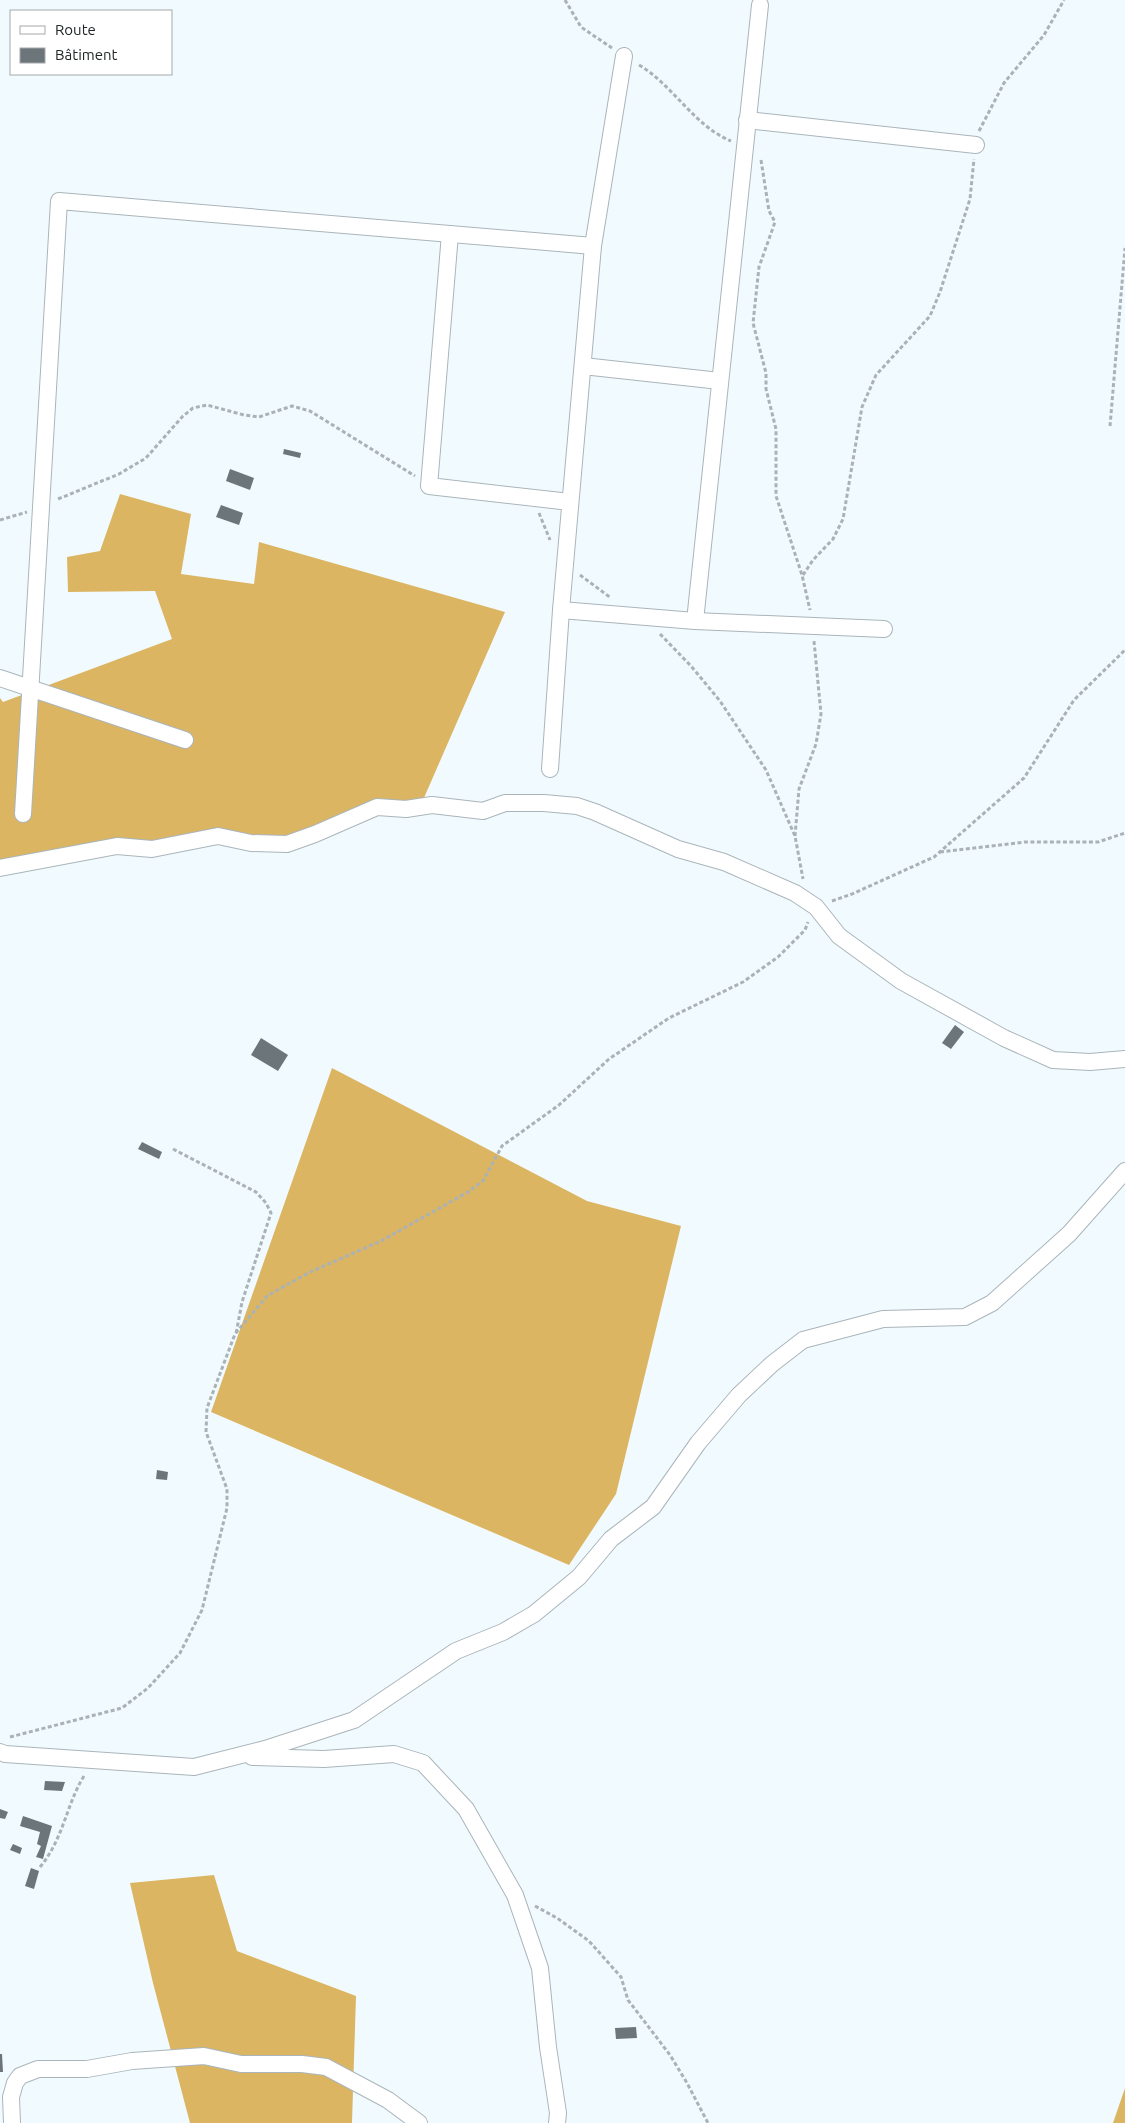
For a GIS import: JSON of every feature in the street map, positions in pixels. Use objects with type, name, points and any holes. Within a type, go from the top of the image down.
[{"type":"street","points":[[695,621],[760,5]]},
{"type":"street","points":[[550,769],[561,610],[593,246],[624,56]]},
{"type":"street","points":[[747,120],[976,145]]},
{"type":"street","points":[[23,814],[59,201],[593,246]]},
{"type":"street","points":[[450,234],[429,486],[570,502]]},
{"type":"street","points":[[583,366],[720,381]]},
{"type":"street","points":[[561,610],[695,621],[884,629]]},
{"type":"street","points":[[0,678],[185,740]]},
{"type":"street","points":[[0,868],[118,846],[152,849],[218,836],[251,843],[286,844],[315,834],[377,807],[406,809],[432,805],[483,811],[505,803],[544,803],[577,806],[595,812],[678,850],[724,862],[795,893],[816,907],[839,936],[901,980],[1004,1038],[1053,1060],[1090,1062],[1125,1059]]},
{"type":"street","points":[[0,1752],[194,1767],[265,1749],[354,1720],[456,1651],[503,1632],[534,1614],[579,1577],[611,1539],[653,1507],[698,1443],[739,1395],[772,1364],[804,1340],[883,1319],[965,1317],[992,1303],[1070,1234],[1121,1177]]},
{"type":"street","points":[[234,1757],[324,1759],[394,1754],[423,1763],[466,1810],[515,1895],[540,1968],[548,2047],[558,2113],[557,2123]]},
{"type":"street","points":[[12,2123],[11,2096],[15,2083],[20,2076],[38,2069],[87,2069],[132,2061],[204,2056],[241,2064],[302,2064],[326,2067],[388,2100],[419,2123]]},
{"type":"path","points":[[565,0],[581,26],[654,74],[714,134],[744,147],[761,160],[769,211],[775,222],[759,267],[752,323],[766,373],[766,389],[776,429],[776,496],[802,575],[813,626],[820,714],[816,744],[799,789],[795,836]]},
{"type":"path","points":[[802,575],[833,539],[843,519],[862,407],[876,375],[930,316],[940,292],[970,199],[976,145],[980,129],[1004,83],[1044,35],[1064,0]]},
{"type":"path","points":[[1110,426],[1125,248]]},
{"type":"path","points":[[0,520],[41,506],[119,474],[146,458],[183,416],[194,408],[207,405],[259,417],[292,406],[310,411],[429,486]]},
{"type":"path","points":[[530,512],[539,513],[549,538],[565,563],[601,592],[618,602]]},
{"type":"path","points":[[642,616],[691,666],[720,701],[766,770],[795,836],[804,879],[816,907]]},
{"type":"path","points":[[236,1334],[267,1296],[308,1273],[381,1241],[468,1192],[484,1180],[502,1146],[559,1105],[609,1060],[669,1018],[743,982],[778,957],[804,930],[816,907],[852,894],[934,857],[1024,778],[1074,700],[1125,650]]},
{"type":"path","points":[[940,852],[1025,842],[1098,842],[1125,833]]},
{"type":"path","points":[[9,1738],[122,1708],[148,1688],[180,1652],[202,1610],[226,1508],[227,1489],[206,1432],[207,1408],[236,1334],[242,1302],[271,1213],[266,1203],[256,1192],[173,1149]]},
{"type":"path","points":[[40,1867],[49,1856],[65,1823],[77,1786],[92,1760]]},
{"type":"path","points":[[515,1895],[557,1918],[589,1941],[621,1978],[628,2000],[670,2055],[687,2082],[708,2123]]},
{"type":"shaded area","points":[[120,494],[191,514],[181,574],[254,584],[259,542],[505,612],[420,807],[377,807],[287,844],[218,836],[0,868],[0,698],[3,702],[172,639],[155,591],[68,592],[67,557],[100,551]]},
{"type":"shaded area","points":[[332,1068],[587,1201],[681,1226],[616,1494],[569,1565],[211,1412]]},
{"type":"shaded area","points":[[214,1875],[237,1951],[356,1996],[352,2123],[190,2123],[153,1983],[130,1883]]},
{"type":"shaded area","points":[[1125,2088],[1125,2123],[1113,2123]]},
{"type":"building","points":[[284,449],[301,453],[300,458],[283,454]]},
{"type":"building","points":[[230,469],[254,478],[250,490],[226,481]]},
{"type":"building","points":[[221,505],[243,513],[239,525],[216,517]]},
{"type":"building","points":[[955,1025],[964,1032],[951,1049],[942,1043]]},
{"type":"building","points":[[261,1038],[288,1055],[278,1071],[251,1055]]},
{"type":"building","points":[[142,1142],[162,1152],[159,1159],[138,1149]]},
{"type":"building","points":[[157,1470],[168,1472],[167,1480],[156,1479]]},
{"type":"building","points":[[45,1781],[65,1782],[62,1791],[44,1790]]},
{"type":"building","points":[[0,1809],[8,1812],[5,1819],[0,1818]]},
{"type":"building","points":[[23,1816],[52,1826],[43,1859],[36,1857],[41,1846],[37,1844],[40,1832],[20,1826]]},
{"type":"building","points":[[13,1844],[22,1848],[20,1854],[10,1850]]},
{"type":"building","points":[[31,1868],[39,1871],[34,1889],[25,1886]]},
{"type":"building","points":[[636,2027],[637,2038],[616,2039],[615,2028]]},
{"type":"building","points":[[0,2054],[2,2054],[3,2072],[0,2072]]}]
